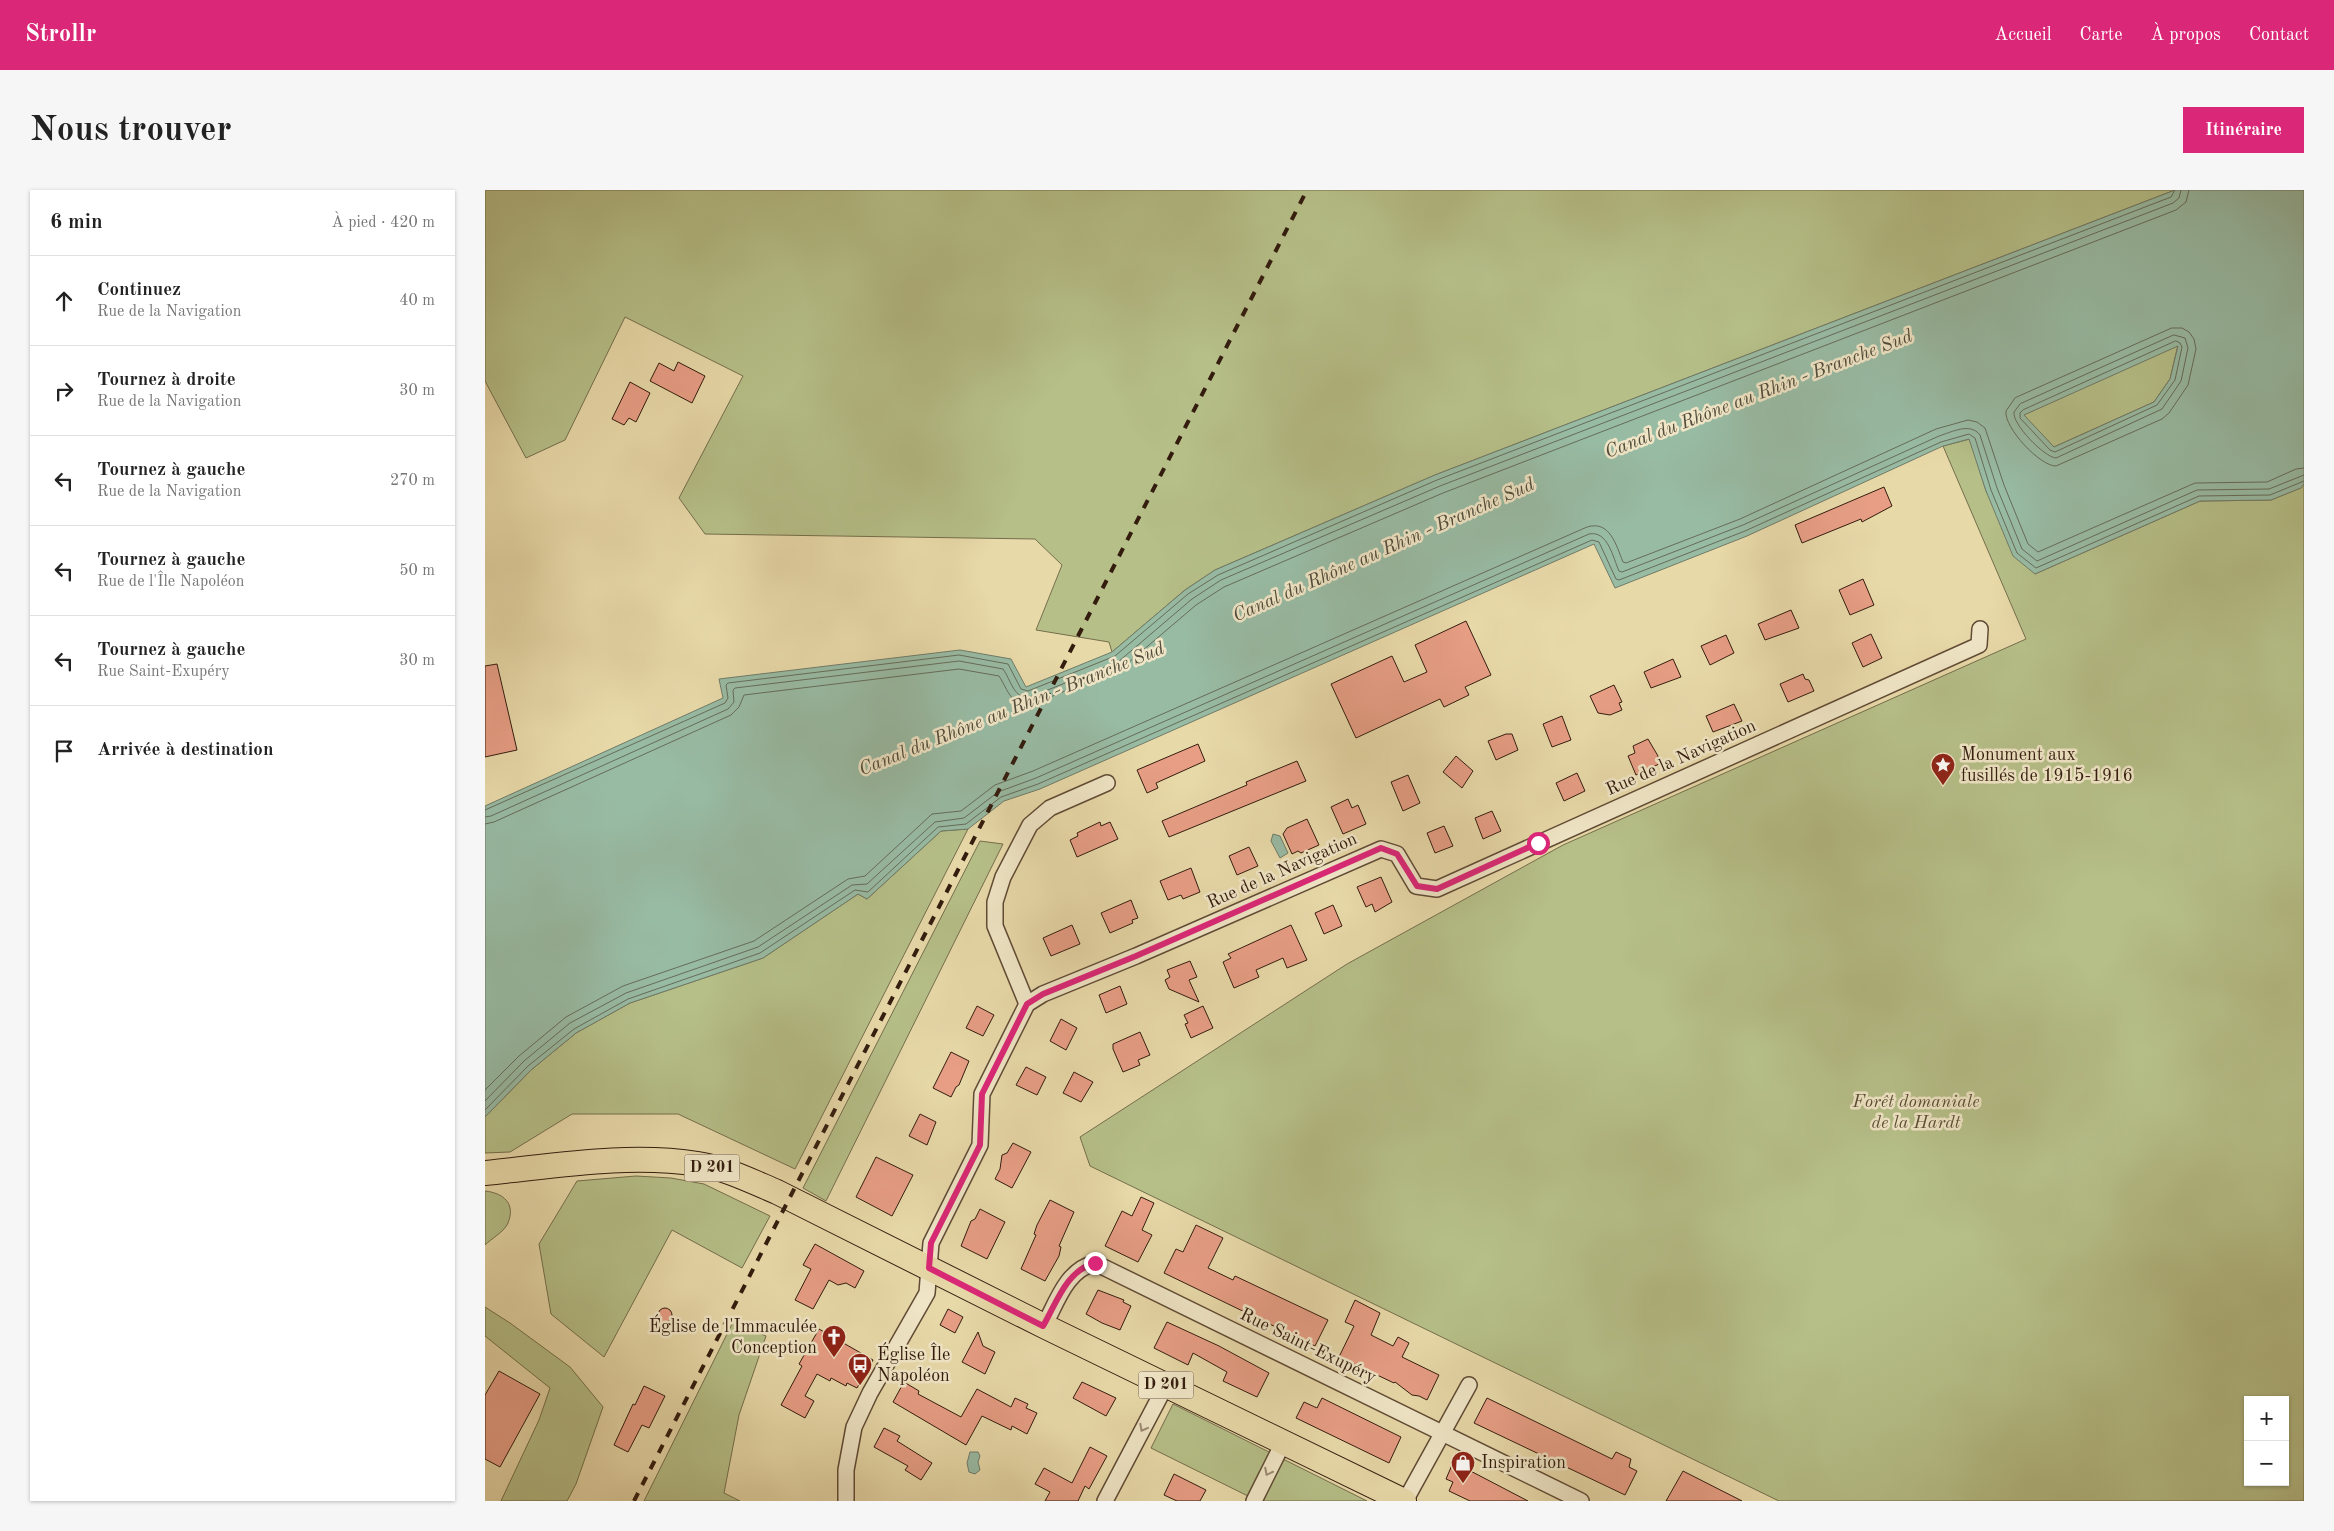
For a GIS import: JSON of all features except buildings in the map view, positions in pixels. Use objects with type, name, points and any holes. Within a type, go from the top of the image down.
[{"type":"main road","name":"D 201","points":[[485,1174],[638,1159],[699,1164],[735,1174],[929,1268],[1043,1326],[1405,1501]]},
{"type":"street","name":"Rue de la Navigation","points":[[1027,1004],[1043,994],[1136,956],[1381,848],[1397,854],[1417,886],[1437,889],[1979,645],[1980,629]]},
{"type":"street","points":[[846,1501],[846,1470],[855,1427],[870,1392],[927,1293],[931,1243],[980,1145],[982,1094],[1027,1004],[995,926],[995,902],[1003,877],[1030,825],[1050,808],[1107,783]]},
{"type":"street","name":"Rue Saint-Exupéry","points":[[1043,1326],[1071,1276],[1082,1266],[1095,1263],[1442,1431],[1581,1501]]},
{"type":"street","points":[[1105,1501],[1166,1385]]},
{"type":"street","points":[[1405,1501],[1469,1385]]},
{"type":"street","points":[[1254,1501],[1283,1443]]},
{"type":"green space","points":[[485,190],[2175,190],[1435,475],[1215,570],[1185,590],[1112,652],[1109,642],[1036,630],[1062,565],[1035,539],[705,534],[679,498],[743,376],[625,317],[565,440],[526,458],[485,381]]},
{"type":"green space","points":[[2178,345],[2170,379],[2154,402],[2054,447],[2023,415]]},
{"type":"green space","name":"Forêt domaniale de la Hardt","points":[[1970,439],[1986,491],[2035,574],[2200,501],[2271,500],[2300,488],[2304,484],[2304,1501],[1779,1501],[1090,1166],[1080,1137],[1347,964],[1563,845],[2026,639],[1943,446]]},
{"type":"green space","points":[[968,829],[795,1169],[678,1114],[572,1114],[510,1152],[485,1153],[485,1117],[531,1070],[576,1033],[630,1003],[763,958],[858,894],[867,899],[941,831]]},
{"type":"green space","points":[[980,841],[1003,844],[826,1201],[803,1188]]},
{"type":"green space","points":[[636,1176],[671,1178],[704,1184],[770,1216],[742,1268],[672,1230],[604,1357],[551,1314],[539,1244],[577,1181]]},
{"type":"green space","points":[[485,1191],[497,1194],[506,1200],[509,1205],[510,1216],[508,1223],[501,1232],[485,1245]]},
{"type":"green space","points":[[485,1307],[570,1367],[603,1407],[576,1484],[567,1501],[501,1501],[539,1420],[550,1388],[485,1336]]},
{"type":"green space","points":[[733,1322],[766,1336],[739,1415],[724,1493],[740,1501],[644,1501]]},
{"type":"green space","points":[[1173,1404],[1367,1501],[1258,1501],[1151,1448]]},
{"type":"water","name":"Canal du Rhône au Rhin - Branche Sud","points":[[2175,190],[2304,190],[2304,484],[2301,488],[2271,500],[2200,501],[2035,574],[2013,556],[1986,491],[1969,439],[1943,446],[1747,536],[1615,588],[1594,544],[1040,789],[1004,801],[968,829],[941,831],[867,899],[858,894],[763,958],[630,1003],[576,1033],[531,1070],[485,1117],[485,806],[723,698],[719,679],[960,650],[1011,659],[1026,687],[1112,652],[1185,590],[1215,570],[1435,475]],"holes":[[[2178,346],[2170,379],[2154,402],[2054,447],[2024,415]]]},
{"type":"water","points":[[1273,834],[1280,836],[1288,853],[1280,858],[1271,841]]},
{"type":"water","points":[[970,1452],[978,1452],[980,1456],[978,1462],[980,1470],[975,1474],[969,1472],[967,1463]]},
{"type":"railway","points":[[634,1501],[1307,190]]},
{"type":"place","name":"Monument aux fusillés de 1915-1916","points":[[1943,786]]},
{"type":"place","name":"Église de l'Immaculée Conception","points":[[834,1358]]},
{"type":"place","name":"Église Île Napoléon","points":[[860,1386]]},
{"type":"place","name":"Inspiration","points":[[1463,1484]]},
{"type":"route","points":[[1095,1263],[1082,1266],[1071,1276],[1043,1326],[929,1268],[931,1243],[980,1145],[982,1094],[1027,1004],[1043,994],[1136,956],[1381,848],[1397,854],[1417,886],[1437,889],[1538,843]]}]
